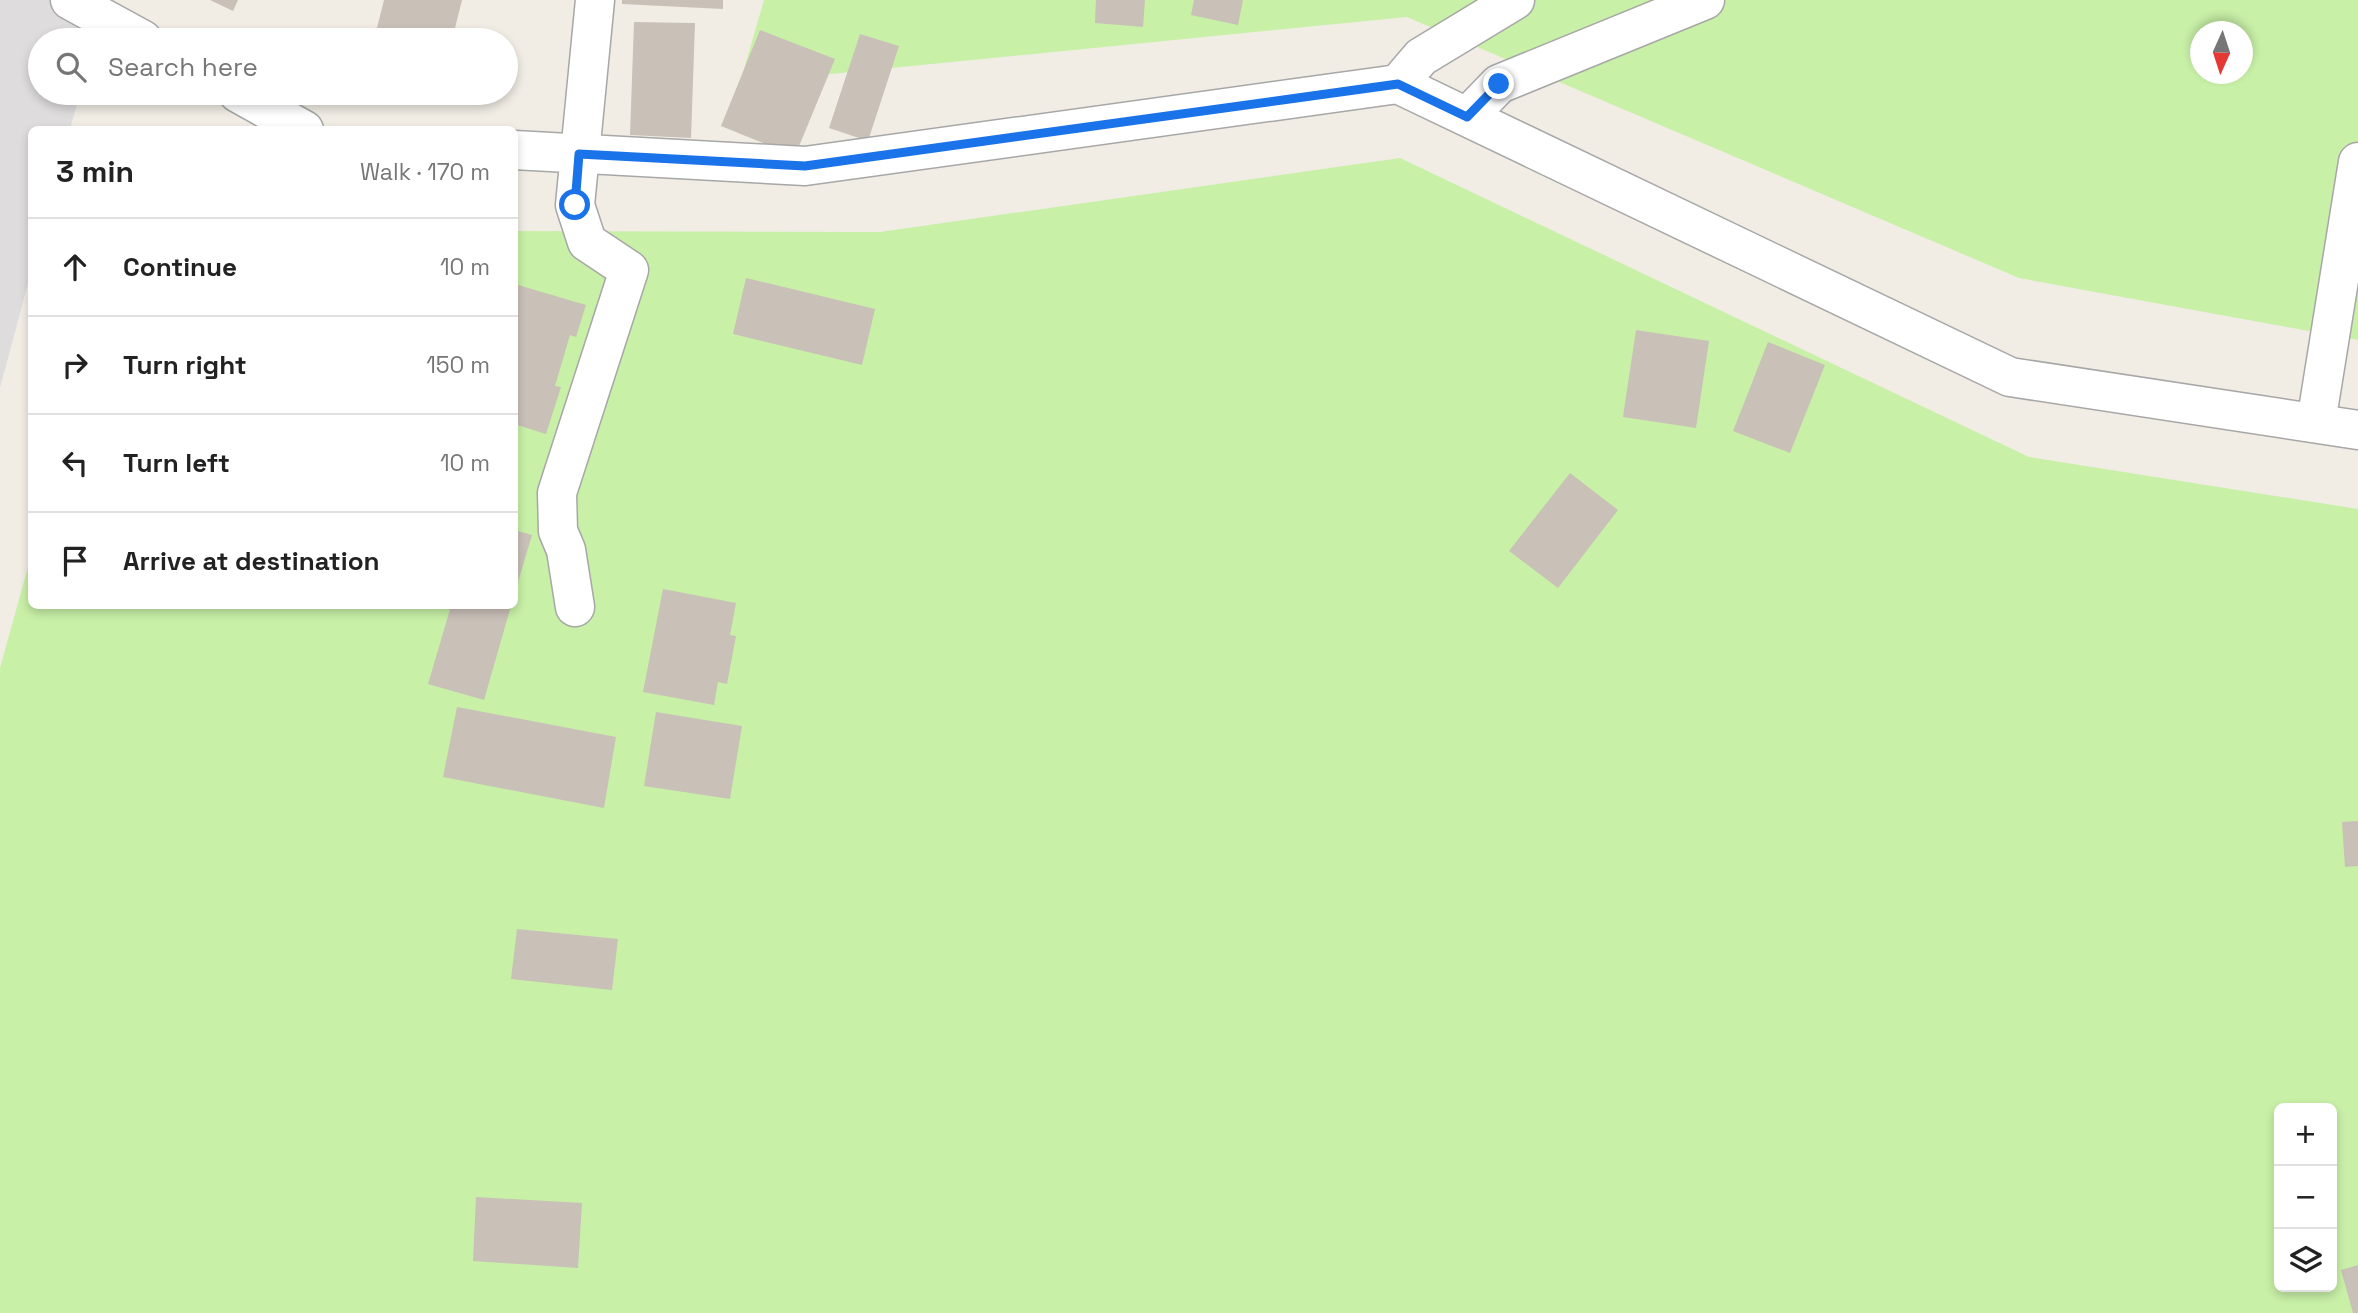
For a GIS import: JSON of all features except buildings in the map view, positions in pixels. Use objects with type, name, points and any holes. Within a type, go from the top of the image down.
[{"type":"street","points":[[70,0],[121,28]]},
{"type":"street","points":[[575,607],[566,550],[558,530],[557,492],[629,270],[587,242],[575,205],[595,0]]},
{"type":"street","points":[[1398,84],[1422,57],[1515,0]]},
{"type":"street","points":[[1467,117],[1499,84],[1705,0]]},
{"type":"street","points":[[518,150],[805,166],[1398,84],[2010,377],[2358,430]]},
{"type":"street","points":[[259,105],[297,126]]},
{"type":"street","points":[[2316,424],[2358,162]]},
{"type":"shaded area","points":[[0,0],[105,0],[97,28],[28,28],[28,105],[77,105],[71,126],[28,126],[28,283],[0,388]]},
{"type":"green space","points":[[764,0],[2358,0],[2358,340],[2019,278],[1407,17],[740,83]]},
{"type":"green space","points":[[1400,158],[2029,457],[2358,509],[2358,1313],[0,1313],[0,668],[28,567],[28,609],[518,609],[518,231],[880,232]]},
{"type":"route","points":[[575,205],[579,154],[805,166],[1398,84],[1467,117],[1499,84]]}]
